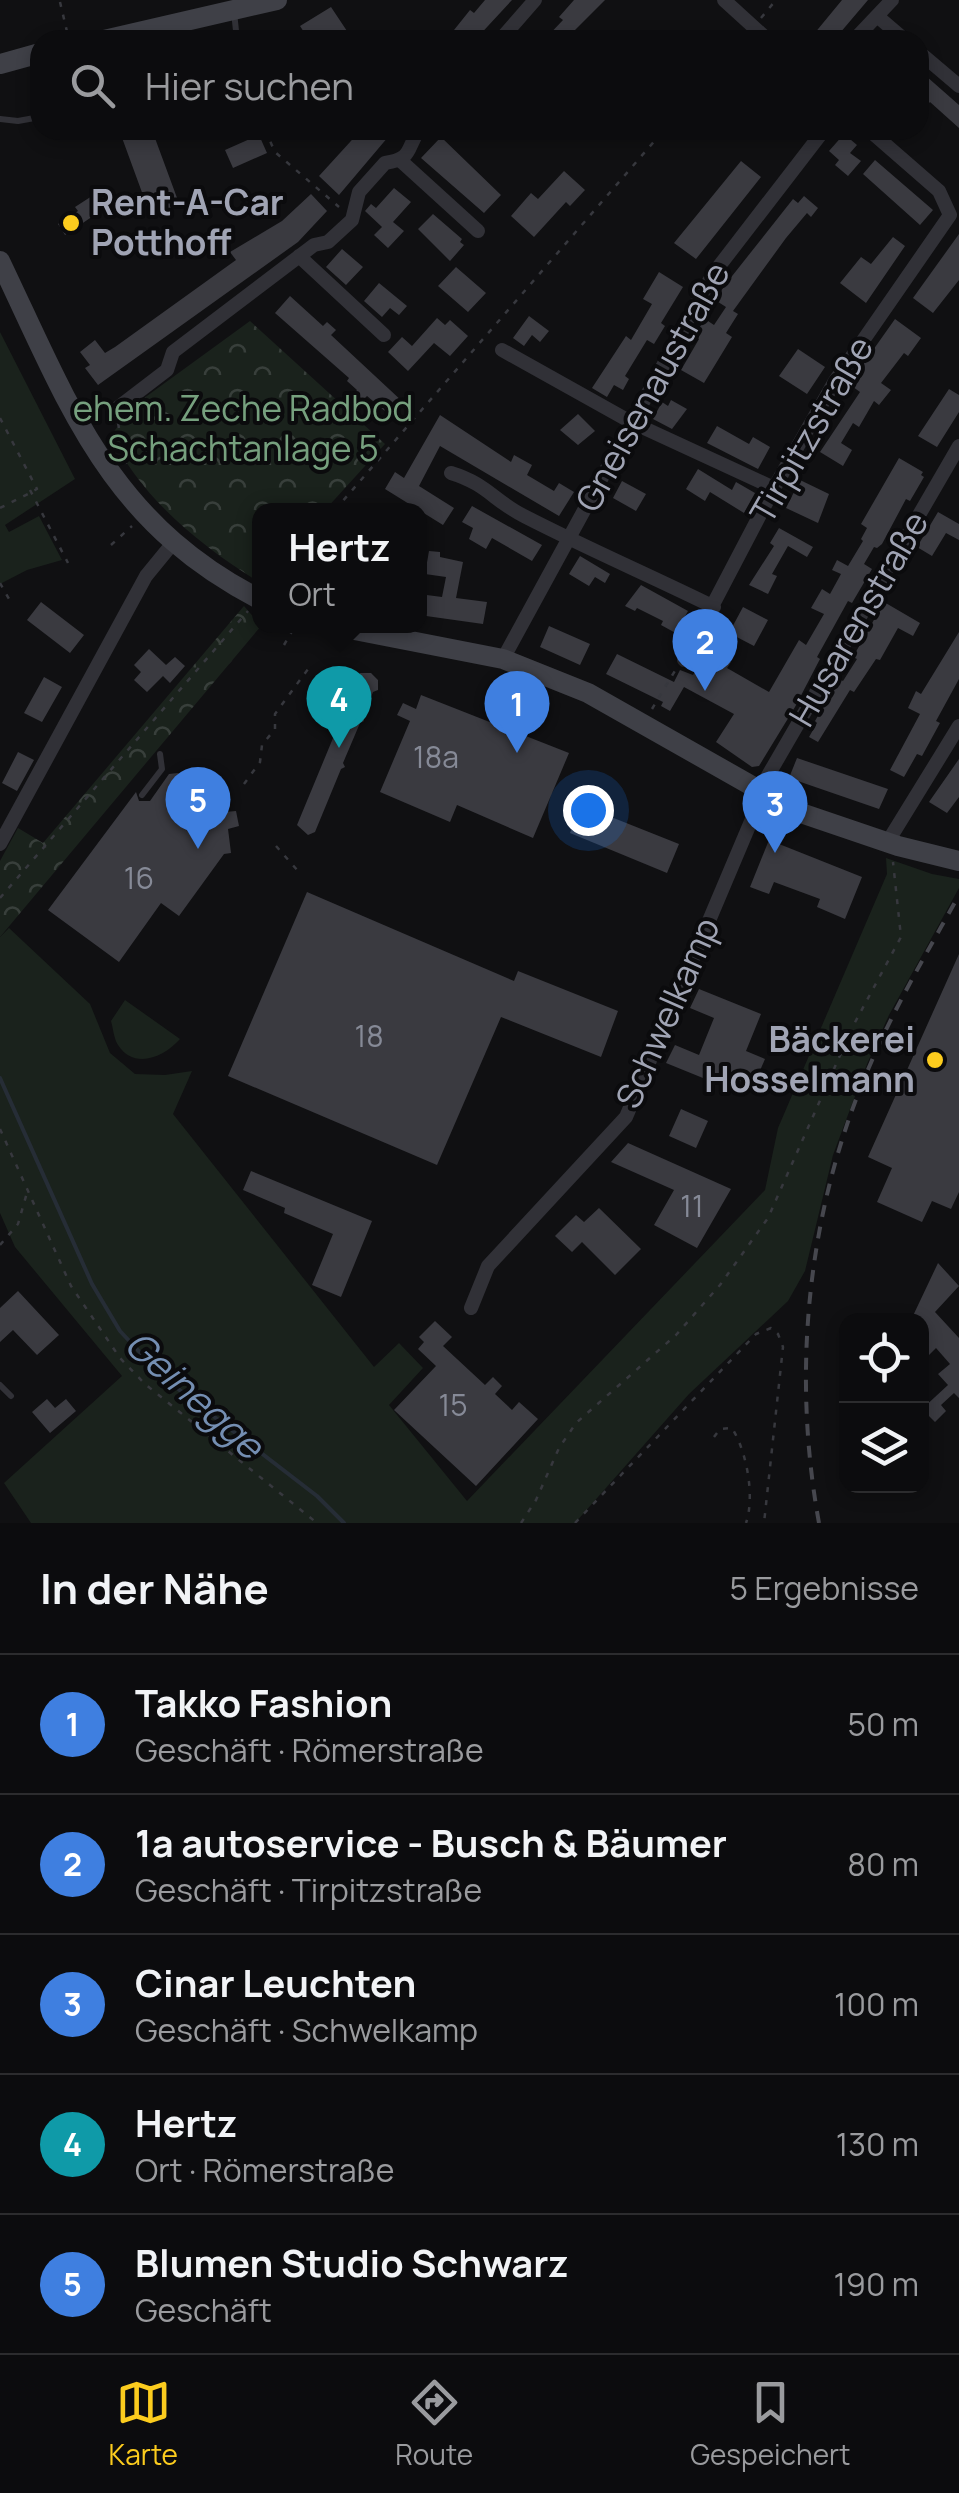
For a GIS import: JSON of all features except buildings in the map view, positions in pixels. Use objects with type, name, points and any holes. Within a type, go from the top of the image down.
[{"type":"main road","points":[[150,30],[276,0]]},
{"type":"main road","points":[[0,64],[30,56]]},
{"type":"main road","points":[[0,261],[81,428],[118,483],[143,516],[173,543],[214,574],[252,595]]},
{"type":"main road","points":[[370,633],[503,659],[588,693],[761,792],[820,821],[890,851],[959,861]]},
{"type":"street","points":[[509,30],[535,0]]},
{"type":"street","points":[[724,0],[757,30]]},
{"type":"street","points":[[864,30],[892,0]]},
{"type":"street","points":[[877,16],[893,30]]},
{"type":"street","points":[[929,60],[959,86]]},
{"type":"street","points":[[116,409],[167,370],[173,352],[314,244],[328,242],[352,220],[360,192],[386,163],[401,161],[415,140]]},
{"type":"street","name":"Gneisenaustraße","points":[[503,659],[712,274],[816,140]]},
{"type":"street","name":"Tirpitzstraße","points":[[684,660],[774,488],[836,381],[950,214],[940,191],[881,140]]},
{"type":"street","points":[[401,161],[478,231]]},
{"type":"street","points":[[299,256],[384,335]]},
{"type":"street","points":[[502,350],[631,422],[774,488]]},
{"type":"street","name":"Husarenstraße","points":[[761,792],[959,446]]},
{"type":"street","points":[[451,473],[476,480],[516,512],[714,607]]},
{"type":"street","points":[[0,844],[146,576],[173,543]]},
{"type":"street","points":[[890,851],[959,726]]},
{"type":"street","name":"Schwelkamp","points":[[471,1308],[488,1266],[626,1117],[761,792]]},
{"type":"lane","points":[[234,12],[236,30]]},
{"type":"lane","points":[[0,119],[30,119]]},
{"type":"lane","points":[[142,795],[162,769],[160,754]]},
{"type":"lane","points":[[0,1385],[11,1396]]},
{"type":"path","points":[[60,2],[67,30]]},
{"type":"path","points":[[270,140],[275,152],[340,208],[355,206]]},
{"type":"path","points":[[341,503],[655,140]]},
{"type":"path","points":[[116,409],[126,469],[118,483]]},
{"type":"path","points":[[0,418],[37,489],[0,508]]},
{"type":"path","points":[[30,491],[68,563]]},
{"type":"path","points":[[110,545],[143,516]]},
{"type":"path","points":[[0,583],[8,599]]},
{"type":"path","points":[[0,898],[252,607]]},
{"type":"path","points":[[284,644],[291,633]]},
{"type":"path","points":[[643,723],[684,660]]},
{"type":"path","points":[[244,784],[260,762],[262,745],[274,729],[276,714],[312,665]]},
{"type":"path","points":[[276,846],[298,871]]},
{"type":"path","points":[[521,1523],[576,1423],[676,1335],[720,1285],[768,1218],[853,1026],[902,937],[890,851]]},
{"type":"path","points":[[0,1129],[71,1286],[120,1358],[145,1384],[317,1523]]},
{"type":"path","points":[[0,1245],[18,1224],[28,1188]]},
{"type":"path","points":[[575,1523],[756,1334],[771,1328],[783,1347],[764,1523]]},
{"type":"path","points":[[714,1436],[720,1428],[732,1428],[740,1441],[752,1508],[746,1523]]},
{"type":"green space","name":"ehem. Zeche Radbod Schachtanlage 5","points":[[250,321],[385,444],[331,503],[252,503],[252,577],[174,519],[123,458],[111,435],[136,404]]},
{"type":"green space","points":[[0,332],[75,479],[5,525],[9,532],[39,516],[62,560],[27,570],[0,584]]},
{"type":"green space","points":[[244,606],[252,615],[252,633],[255,633],[0,937],[0,861],[18,828],[43,843]]},
{"type":"green space","points":[[886,858],[959,879],[959,888],[889,1015],[867,1064],[833,1155],[805,1271],[788,1301],[689,1394],[575,1523],[31,1523],[4,1483],[122,1376],[15,1247],[0,1213],[0,937],[9,928],[90,1004],[110,1053],[135,1074],[192,1071],[173,1114],[374,1367],[399,1343],[423,1368],[389,1405],[467,1501],[765,1190],[778,1128],[887,874]]},
{"type":"green space","points":[[125,1000],[180,1039],[150,1058],[125,1053],[117,1043],[111,1021]]},
{"type":"waterway","name":"Geinegge","points":[[0,1078],[92,1284],[120,1331],[164,1378],[317,1496],[344,1523]]},
{"type":"railway","points":[[819,1523],[806,1407],[806,1348],[819,1232],[849,1119],[870,1065],[959,895]]},
{"type":"place","name":"Rent-A-Car Potthoff","points":[[71,223]]},
{"type":"place","name":"1a autoservice - Busch & Bäumer","points":[[705,691]]},
{"type":"place","name":"Hertz","points":[[339,748]]},
{"type":"place","name":"Takko Fashion","points":[[517,753]]},
{"type":"place","name":"Blumen Studio Schwarz","points":[[198,849]]},
{"type":"place","name":"Cinar Leuchten","points":[[775,853]]},
{"type":"place","name":"Bäckerei Hosselmann","points":[[935,1060]]}]
